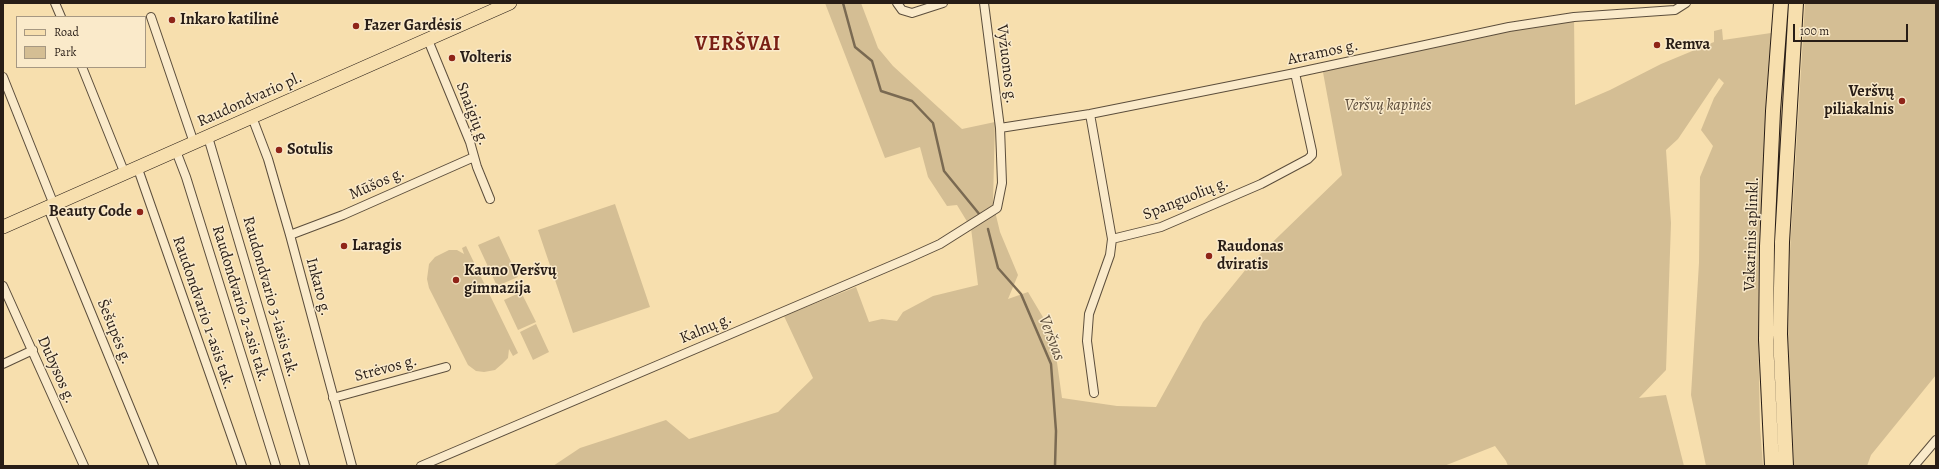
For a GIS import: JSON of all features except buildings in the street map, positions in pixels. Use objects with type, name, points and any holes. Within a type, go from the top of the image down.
[{"type":"highway","name":"Vakarinis aplinkl.","points":[[1772,466],[1766,340],[1767,254],[1773,111],[1781,3]]},
{"type":"highway","name":"Vakarinis aplinkl.","points":[[1786,466],[1780,334],[1782,242],[1796,3]]},
{"type":"main road","name":"Raudondvario pl.","points":[[3,227],[510,3]]},
{"type":"street","points":[[55,3],[61,16]]},
{"type":"street","points":[[897,3],[902,10],[912,13],[943,3]]},
{"type":"street","name":"Vyžuonos g.","points":[[984,3],[1000,128],[1002,184],[997,208]]},
{"type":"street","name":"Atramos g.","points":[[1000,128],[1090,114],[1295,73],[1509,27],[1574,17],[1675,10],[1686,3]]},
{"type":"street","points":[[151,17],[194,143]]},
{"type":"street","name":"Snaigių g.","points":[[428,40],[470,142],[490,199]]},
{"type":"street","points":[[82,68],[125,174]]},
{"type":"street","name":"Spanguolių g.","points":[[1112,239],[1161,227],[1261,184],[1308,159],[1312,154],[1312,151],[1295,73]]},
{"type":"street","name":"Šešupės g.","points":[[3,77],[51,206],[154,466]]},
{"type":"street","points":[[1090,114],[1112,239],[1110,255],[1089,314],[1087,341],[1094,393]]},
{"type":"street","name":"Inkaro g.","points":[[252,117],[268,159],[290,235],[352,466]]},
{"type":"street","name":"Raudondvario 3-iasis tak.","points":[[208,137],[305,466]]},
{"type":"street","name":"Raudondvario 2-asis tak.","points":[[176,151],[188,183],[276,466]]},
{"type":"street","name":"Mūšos g.","points":[[290,235],[343,215],[474,157]]},
{"type":"street","name":"Raudondvario 1-asis tak.","points":[[138,168],[242,466]]},
{"type":"street","name":"Kalnų g.","points":[[421,466],[909,258],[940,244],[997,208]]},
{"type":"street","name":"Dubysos g.","points":[[3,286],[84,466]]},
{"type":"street","points":[[3,364],[32,350]]},
{"type":"street","name":"Strėvos g.","points":[[333,398],[446,367]]},
{"type":"street","points":[[1914,466],[1936,440]]},
{"type":"green space","name":"Veršvų kapinės","points":[[825,3],[861,3],[878,48],[893,66],[962,129],[995,122],[993,203],[1000,232],[1018,275],[1008,299],[1028,292],[1053,334],[1062,398],[1117,406],[1156,407],[1203,322],[1251,263],[1342,175],[1322,67],[1574,17],[1575,105],[1610,90],[1661,64],[1714,42],[1714,31],[1722,29],[1723,40],[1771,33],[1759,241],[1758,325],[1760,426],[1763,466],[1706,466],[1691,395],[1699,263],[1700,177],[1713,146],[1701,130],[1714,98],[1724,83],[1719,78],[1678,139],[1666,150],[1671,223],[1666,370],[1639,398],[1666,395],[1684,466],[1508,466],[1495,446],[1444,466],[553,466],[580,448],[666,420],[689,439],[778,412],[813,378],[784,316],[856,287],[869,322],[882,319],[897,321],[903,312],[933,296],[978,285],[971,228],[957,205],[947,206],[928,177],[920,147],[885,158]]},
{"type":"green space","points":[[1805,3],[1936,3],[1936,375],[1871,455],[1867,466],[1794,466],[1788,339],[1790,251]]},
{"type":"green space","points":[[1786,21],[1790,22],[1781,466],[1777,466],[1774,426],[1772,290],[1775,185]]},
{"type":"green space","points":[[615,204],[650,307],[573,333],[538,230]]},
{"type":"green space","points":[[499,236],[518,277],[497,286],[478,245]]},
{"type":"green space","points":[[466,246],[518,353],[513,356],[509,349],[508,358],[495,370],[484,372],[476,371],[468,365],[429,288],[427,279],[429,264],[435,257],[449,250],[457,250],[464,254],[462,248]]},
{"type":"green space","points":[[521,292],[536,322],[518,330],[504,300]]},
{"type":"green space","points":[[536,324],[549,352],[533,360],[520,332]]},
{"type":"waterway","name":"Veršvas","points":[[843,3],[855,47],[872,61],[881,91],[912,101],[933,123],[944,171],[980,215]]},
{"type":"waterway","name":"Veršvas","points":[[988,229],[998,268],[1021,294],[1051,364],[1056,431],[1055,466]]},
{"type":"place","name":"Inkaro katilinė","points":[[172,20]]},
{"type":"place","name":"Fazer Gardėsis","points":[[356,26]]},
{"type":"place","name":"Remva","points":[[1657,45]]},
{"type":"place","name":"Volteris","points":[[452,58]]},
{"type":"place","name":"Veršvų piliakalnis","points":[[1902,101]]},
{"type":"place","name":"Sotulis","points":[[279,150]]},
{"type":"place","name":"Beauty Code","points":[[140,212]]},
{"type":"place","name":"Laragis","points":[[344,246]]},
{"type":"place","name":"Raudonas dviratis","points":[[1209,256]]},
{"type":"place","name":"Kauno Veršvų gimnazija","points":[[456,280]]},
{"type":"district","name":"VERŠVAI","points":[[738,45]]}]
